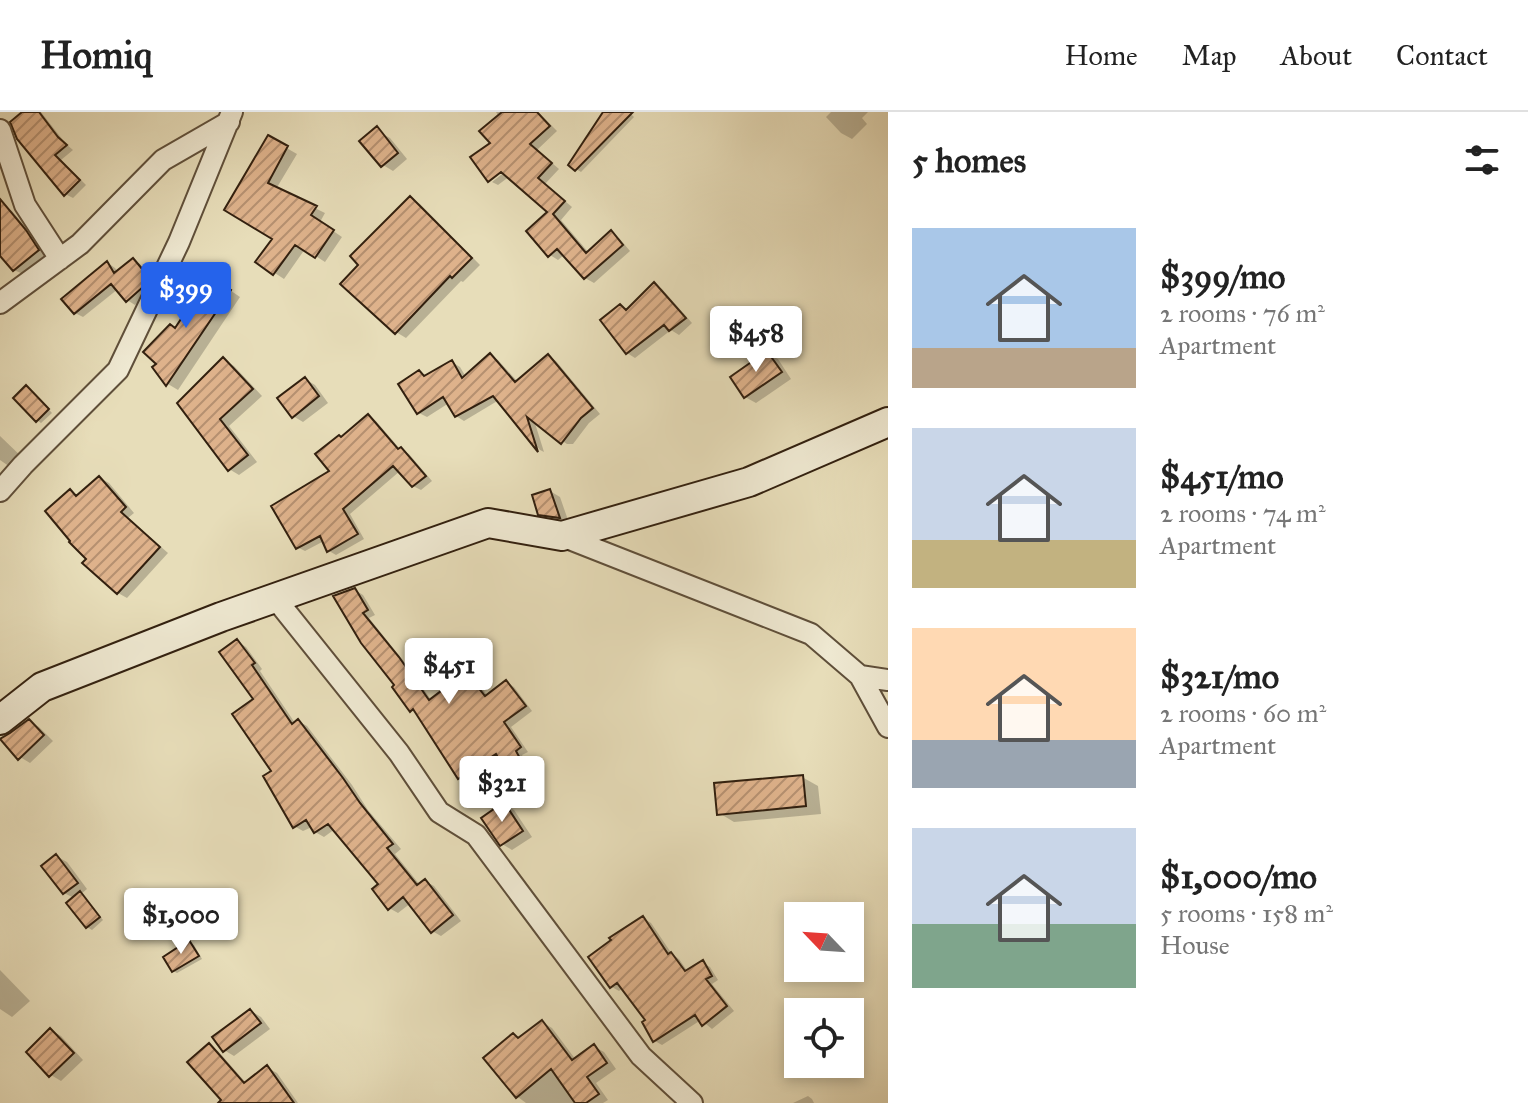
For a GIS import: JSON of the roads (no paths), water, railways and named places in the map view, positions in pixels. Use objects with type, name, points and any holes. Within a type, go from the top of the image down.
[{"type":"street","points":[[0,303],[80,244],[163,160],[230,117]]},
{"type":"street","points":[[1,489],[118,370],[179,242],[230,117]]},
{"type":"street","points":[[0,130],[25,205],[60,259]]},
{"type":"street","points":[[562,536],[749,482],[888,422]]},
{"type":"street","points":[[0,720],[42,687],[221,617],[488,523],[562,536],[811,634],[860,676],[888,727]]},
{"type":"street","points":[[275,598],[399,753],[439,812],[476,835],[641,1056],[692,1103]]},
{"type":"street","points":[[860,676],[888,680]]}]
